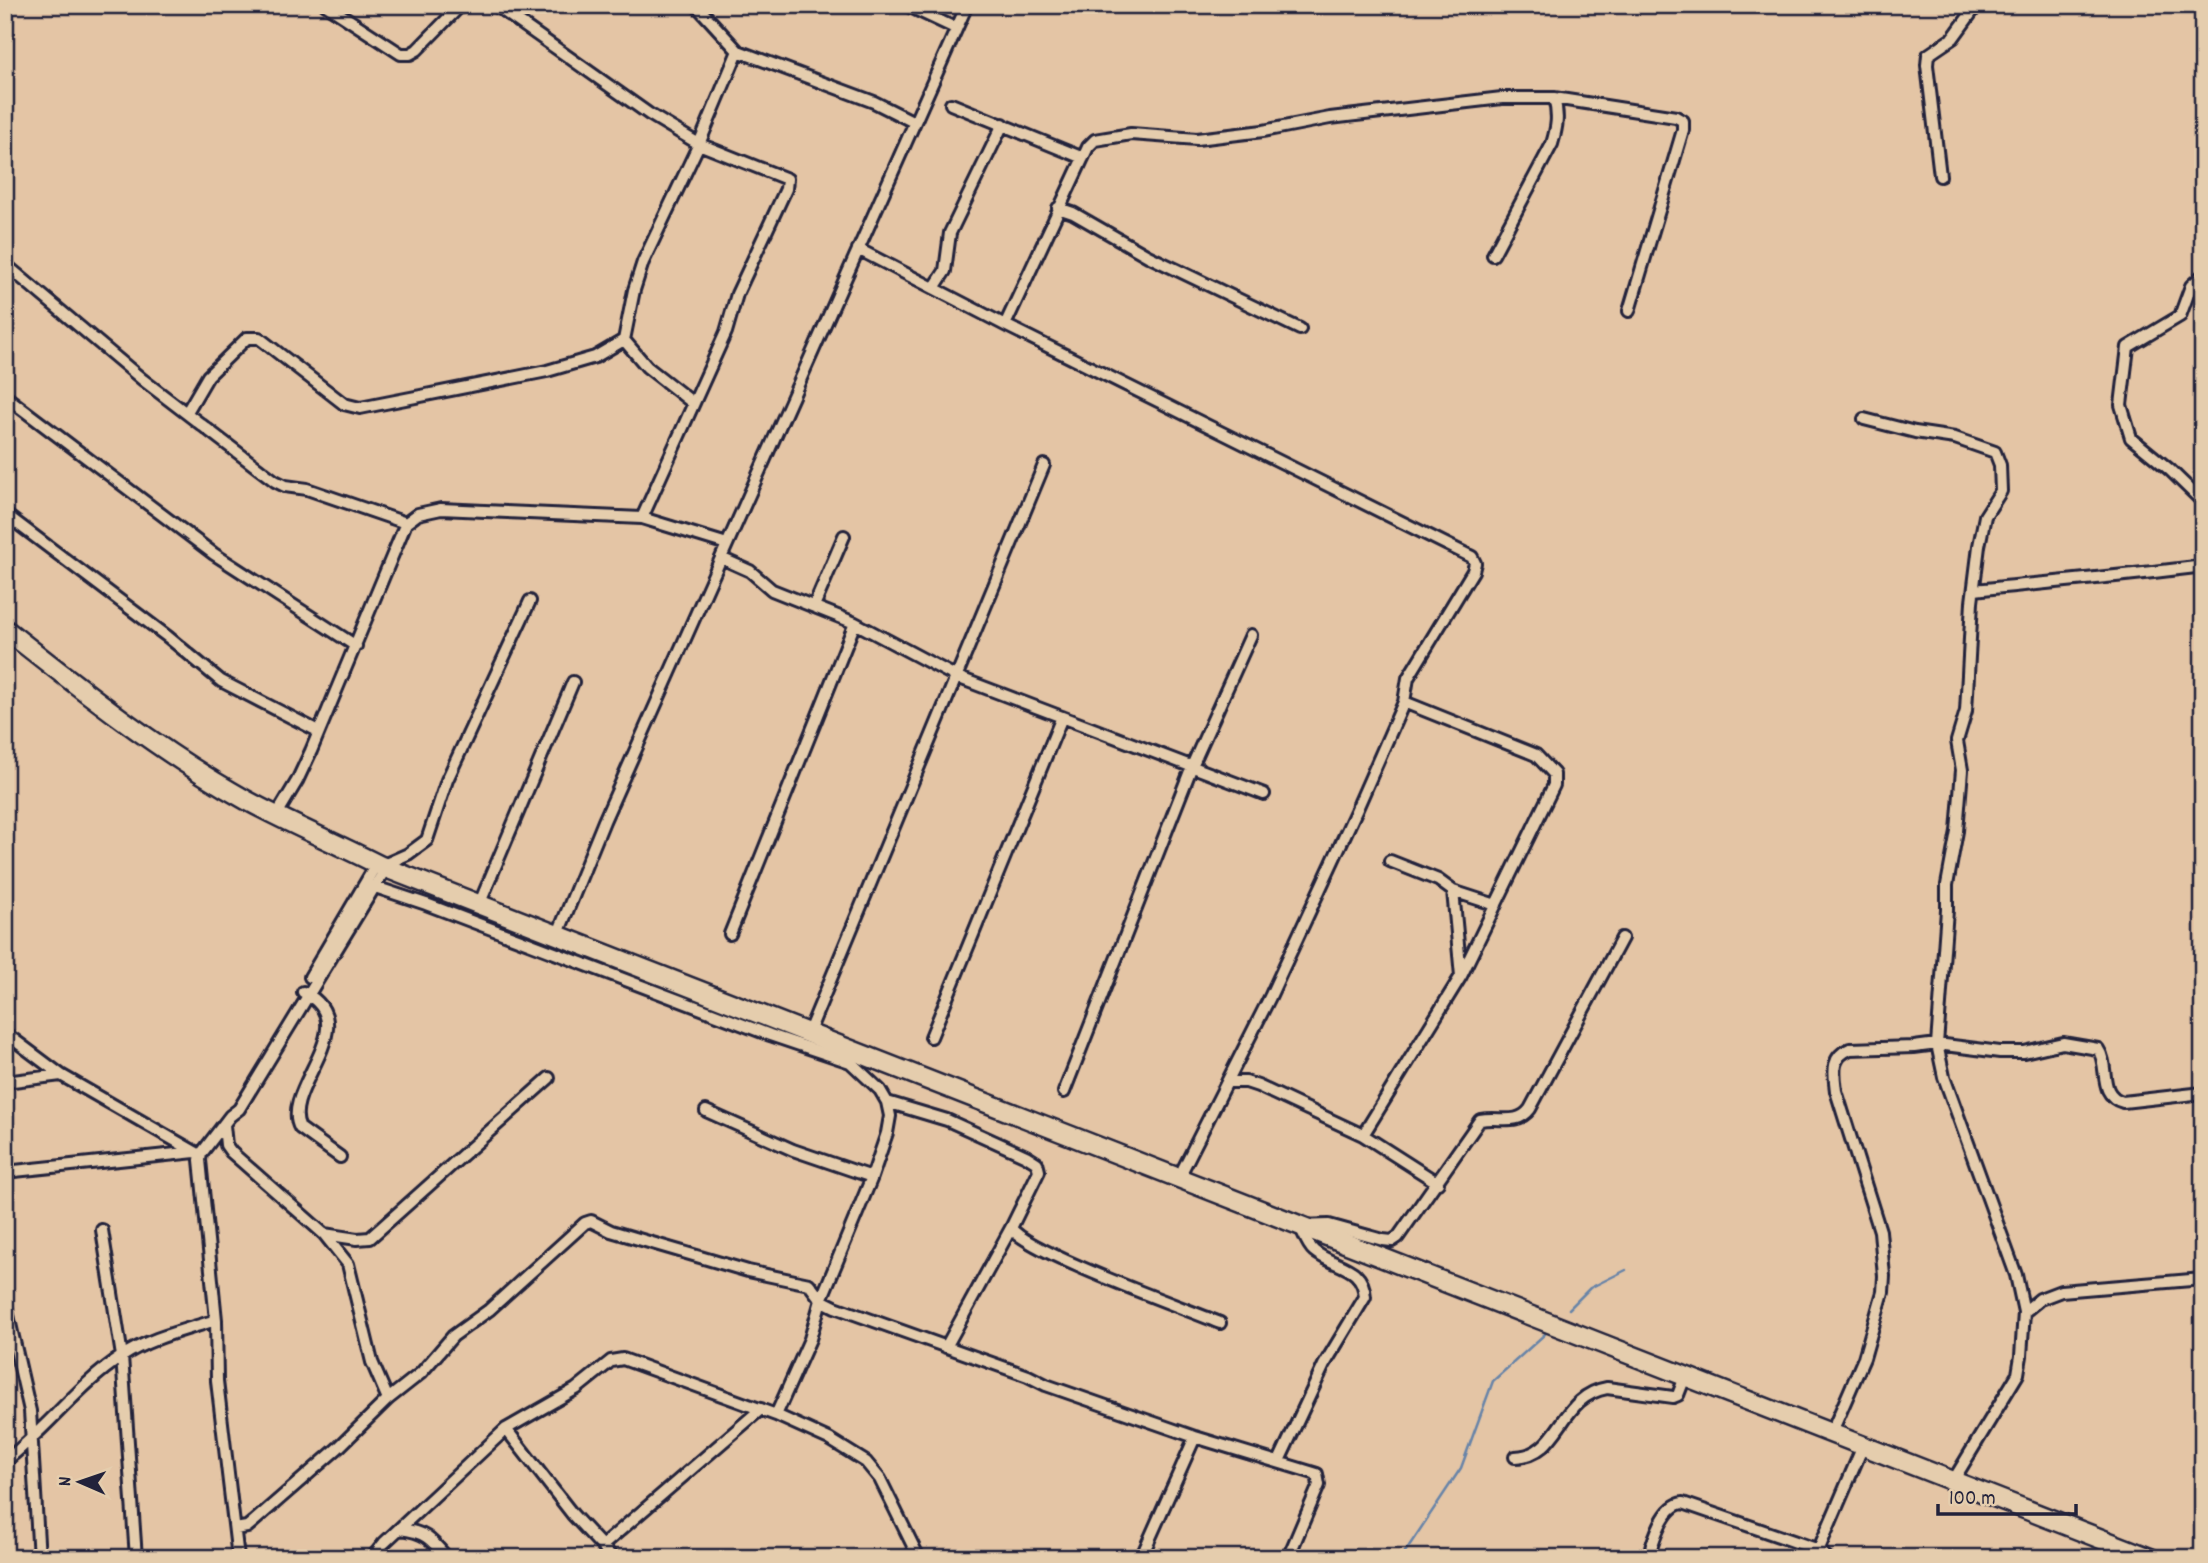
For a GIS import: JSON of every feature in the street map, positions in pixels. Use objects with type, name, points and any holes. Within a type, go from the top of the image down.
[{"type":"main road","points":[[5,629],[89,695],[176,757],[276,816],[381,866],[2150,1558]]},
{"type":"street","points":[[326,5],[401,54],[410,54],[461,5]]},
{"type":"street","points":[[495,5],[649,114],[699,144],[787,179],[786,189],[737,293],[726,332],[692,402],[642,518]]},
{"type":"street","points":[[695,5],[738,51],[874,102],[914,122]]},
{"type":"street","points":[[906,5],[956,28]]},
{"type":"street","points":[[556,936],[604,821],[967,5]]},
{"type":"street","points":[[1940,176],[1928,55],[1953,38],[1977,5]]},
{"type":"street","points":[[187,412],[208,376],[247,338],[253,337],[259,338],[344,404],[360,408],[547,371],[595,357],[624,340],[638,277],[738,51]]},
{"type":"street","points":[[1005,325],[1058,208],[1088,147],[1095,140],[1130,134],[1197,139],[1263,131],[1329,118],[1502,98],[1554,99],[1676,117],[1683,121],[1683,130],[1629,311]]},
{"type":"street","points":[[1493,255],[1552,144],[1558,112],[1554,99]]},
{"type":"street","points":[[951,104],[1083,159]]},
{"type":"street","points":[[934,288],[945,271],[950,233],[1003,124]]},
{"type":"street","points":[[1058,208],[1073,213],[1148,256],[1300,329]]},
{"type":"street","points":[[858,249],[1472,557],[1475,563],[1473,571],[1408,678],[1405,702],[1299,935],[1178,1178]]},
{"type":"street","points":[[5,264],[143,380],[285,486],[307,489],[406,523]]},
{"type":"street","points":[[2203,275],[2191,286],[2180,316],[2128,348],[2121,405],[2131,438],[2203,502]]},
{"type":"street","points":[[624,340],[647,367],[692,402]]},
{"type":"street","points":[[5,396],[214,554],[356,646]]},
{"type":"street","points":[[1864,419],[1914,432],[1955,438],[1995,452],[1998,456],[2001,491],[1985,516],[1972,602],[1966,711],[1957,741],[1962,770],[1957,831],[1947,885],[1937,1044],[1944,1077],[2017,1275],[2024,1312],[2018,1374],[1953,1482]]},
{"type":"street","points":[[808,1034],[1044,466]]},
{"type":"street","points":[[276,816],[305,765],[406,523],[418,514],[440,509],[642,518],[727,544]]},
{"type":"street","points":[[5,514],[168,637],[221,681],[318,731]]},
{"type":"street","points":[[814,606],[845,536]]},
{"type":"street","points":[[721,558],[750,571],[772,590],[855,623],[957,677],[1264,794]]},
{"type":"street","points":[[1975,590],[2083,578],[2110,578],[2203,566]]},
{"type":"street","points":[[5,1172],[198,1153],[227,1120],[234,1103],[305,993],[381,866],[408,854],[427,839],[447,780],[530,601]]},
{"type":"street","points":[[730,934],[855,623]]},
{"type":"street","points":[[1065,1092],[1192,766],[1251,635]]},
{"type":"street","points":[[479,905],[573,682]]},
{"type":"street","points":[[1363,1135],[1461,976],[1554,785],[1554,774],[1536,755],[1405,702]]},
{"type":"street","points":[[931,1037],[1062,717]]},
{"type":"street","points":[[1390,861],[1438,880],[1453,891],[1496,905]]},
{"type":"street","points":[[370,886],[426,904],[770,1035],[850,1062]]},
{"type":"street","points":[[1453,891],[1461,976]]},
{"type":"street","points":[[1279,1461],[1324,1365],[1365,1297],[1360,1279],[1350,1269],[1315,1252],[1309,1246],[1300,1226],[1329,1225],[1392,1241],[1398,1237],[1480,1121],[1515,1120],[1525,1116],[1622,938]]},
{"type":"street","points":[[305,993],[323,1007],[328,1021],[323,1043],[298,1107],[297,1124],[340,1157]]},
{"type":"street","points":[[5,1033],[61,1075],[198,1153]]},
{"type":"street","points":[[776,1415],[810,1339],[821,1300],[872,1177],[890,1116],[887,1102],[880,1090],[832,1043]]},
{"type":"street","points":[[1830,1434],[1864,1359],[1883,1292],[1884,1276],[1880,1231],[1836,1091],[1835,1061],[1840,1053],[1850,1049],[1914,1048],[1937,1044],[2015,1052],[2063,1043],[2098,1049],[2102,1055],[2108,1092],[2114,1099],[2123,1101],[2203,1093]]},
{"type":"street","points":[[5,1082],[61,1075]]},
{"type":"street","points":[[324,1234],[370,1238],[549,1078]]},
{"type":"street","points":[[1228,1082],[1246,1082],[1258,1086],[1363,1135],[1438,1182]]},
{"type":"street","points":[[887,1102],[947,1120],[1026,1156],[1037,1163],[1039,1171],[946,1347]]},
{"type":"street","points":[[706,1111],[793,1150],[872,1177]]},
{"type":"street","points":[[227,1120],[226,1145],[230,1152],[324,1234],[348,1264],[372,1362],[388,1399]]},
{"type":"street","points":[[198,1153],[216,1320],[217,1381],[238,1558]]},
{"type":"street","points":[[235,1529],[247,1527],[340,1447],[388,1399],[421,1373],[453,1336],[489,1310],[585,1223],[591,1221],[611,1231],[748,1271],[810,1284],[821,1300],[1046,1385],[1195,1437],[1317,1474],[1320,1478],[1319,1485],[1288,1558]]},
{"type":"street","points":[[1011,1228],[1016,1235],[1045,1252],[1220,1323]]},
{"type":"street","points":[[102,1230],[122,1356],[135,1558]]},
{"type":"street","points":[[2024,1312],[2040,1299],[2060,1291],[2203,1279]]},
{"type":"street","points":[[5,1302],[29,1402],[39,1558]]},
{"type":"street","points":[[5,1461],[32,1440],[83,1389],[122,1356],[168,1335],[216,1320]]},
{"type":"street","points":[[372,1558],[384,1543],[506,1429],[576,1388],[603,1366],[617,1359],[637,1363],[761,1409],[829,1439],[872,1468],[919,1558]]},
{"type":"street","points":[[1516,1457],[1536,1454],[1550,1440],[1568,1412],[1597,1390],[1607,1388],[1673,1397],[1678,1395],[1685,1377]]},
{"type":"street","points":[[602,1546],[761,1409]]},
{"type":"street","points":[[506,1429],[573,1515],[613,1558]]},
{"type":"street","points":[[1141,1558],[1195,1437]]},
{"type":"street","points":[[1648,1558],[1662,1522],[1676,1504],[1683,1503],[1820,1555],[1863,1446]]},
{"type":"street","points":[[416,1514],[418,1531]]},
{"type":"street","points":[[401,1529],[418,1531],[432,1540],[447,1558]]},
{"type":"waterway","points":[[1569,1309],[1590,1288],[1626,1270]]},
{"type":"waterway","points":[[1401,1558],[1461,1468],[1493,1381],[1545,1334]]}]
